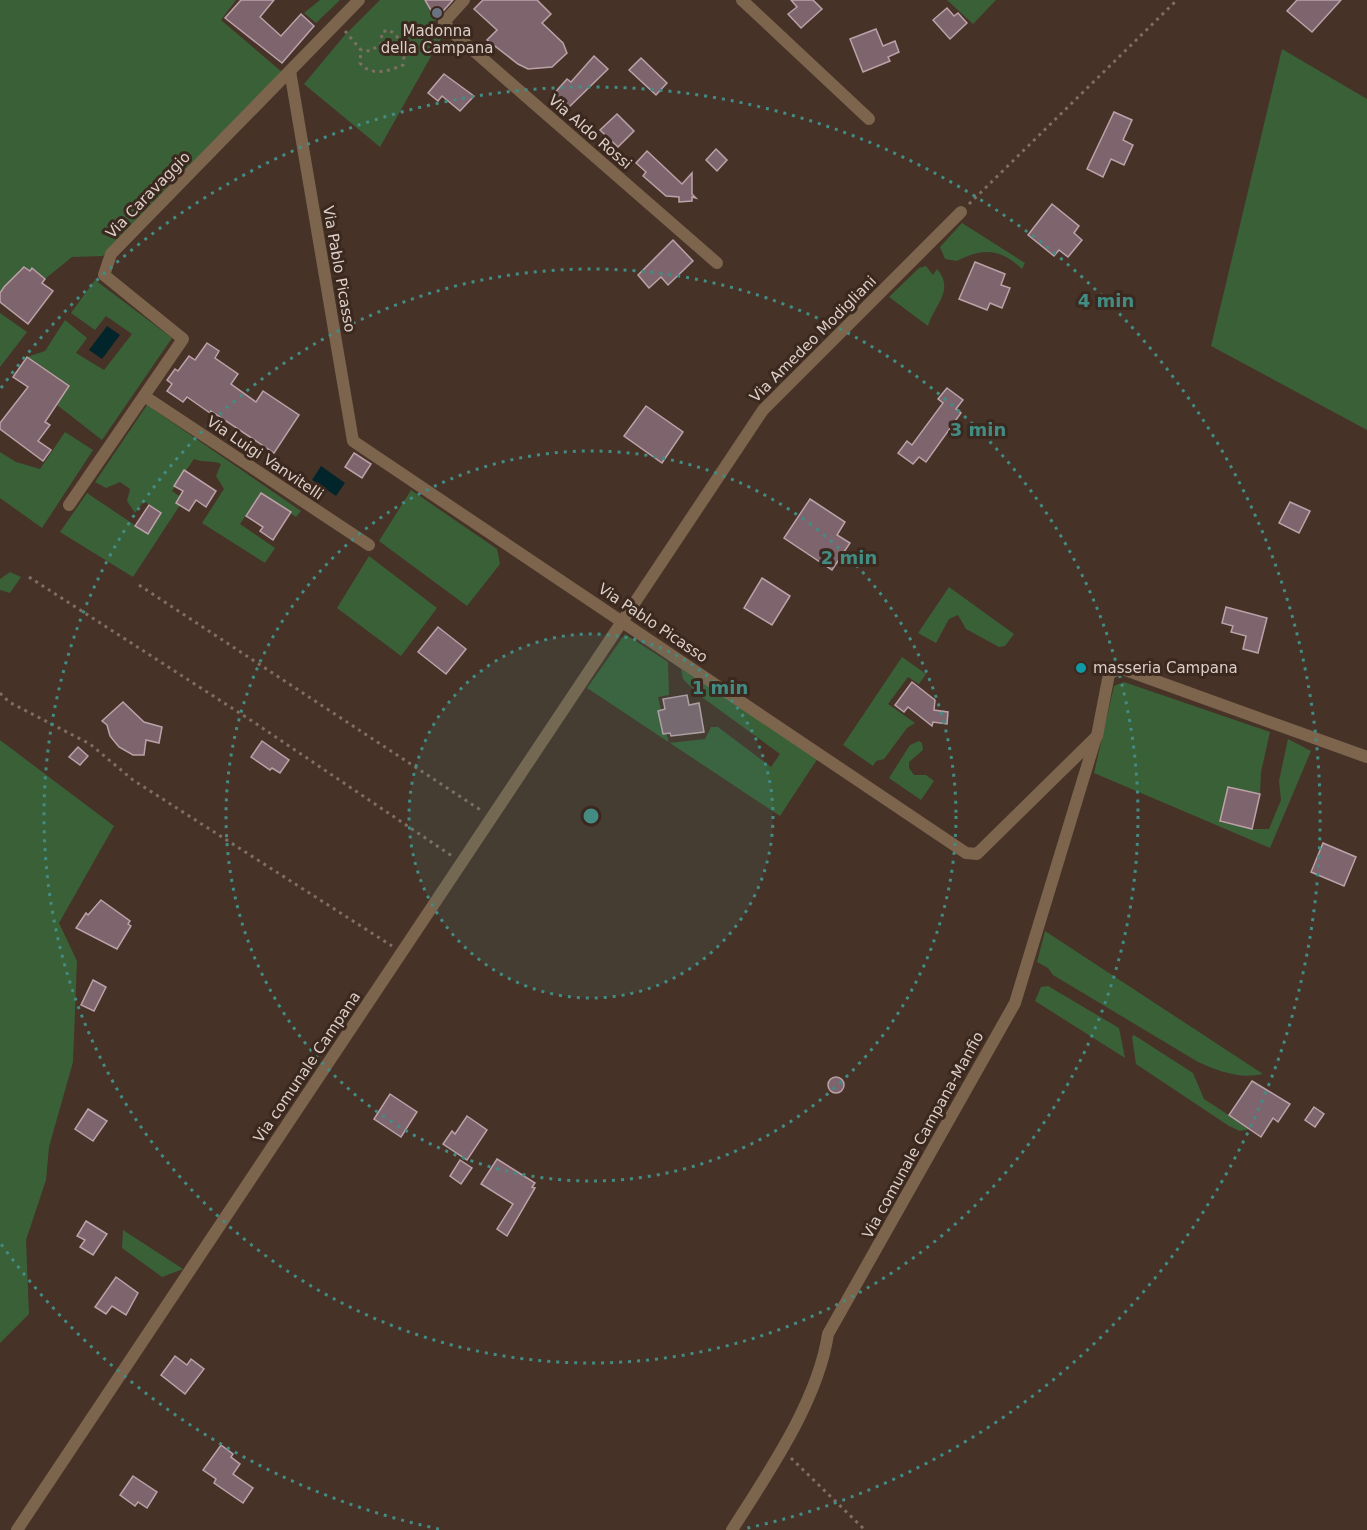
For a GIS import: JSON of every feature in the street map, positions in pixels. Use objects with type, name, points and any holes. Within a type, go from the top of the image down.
[{"type":"street","name":"Via Caravaggio","points":[[69,505],[183,339],[104,275],[111,254],[359,0]]},
{"type":"street","name":"Via Aldo Rossi","points":[[464,0],[444,22],[717,263]]},
{"type":"street","points":[[742,0],[869,119]]},
{"type":"street","name":"Via Pablo Picasso","points":[[290,71],[353,441],[966,853],[977,854],[1097,736]]},
{"type":"street","name":"Via Amedeo Modigliani","points":[[621,620],[762,410],[961,212]]},
{"type":"street","name":"Via Luigi Vanvitelli","points":[[144,396],[369,545]]},
{"type":"street","name":"Via comunale Campana","points":[[17,1530],[621,620]]},
{"type":"street","points":[[1097,736],[1109,674],[1120,668],[1367,757]]},
{"type":"street","name":"Via comunale Campana-Manfio","points":[[732,1530],[782,1449],[824,1360],[828,1334],[1015,1003],[1097,736]]},
{"type":"path","points":[[961,212],[1177,0]]},
{"type":"path","points":[[338,23],[361,50],[370,51],[381,44],[382,32],[389,30],[398,35],[405,56],[403,65],[392,70],[365,69],[360,63],[361,50]]},
{"type":"path","points":[[29,577],[252,721],[461,862]]},
{"type":"path","points":[[139,585],[491,817]]},
{"type":"path","points":[[0,693],[9,702],[90,744],[132,780],[401,952]]},
{"type":"path","points":[[782,1449],[865,1530]]},
{"type":"green space","points":[[0,0],[236,0],[221,20],[282,72],[103,256],[72,257],[40,283],[20,269],[0,296]]},
{"type":"green space","points":[[320,0],[340,0],[316,23],[304,13]]},
{"type":"green space","points":[[380,0],[425,0],[436,19],[434,23],[443,35],[380,147],[304,84],[344,36]]},
{"type":"green space","points":[[947,0],[996,0],[973,24]]},
{"type":"green space","points":[[1282,49],[1367,99],[1367,430],[1211,346]]},
{"type":"green space","points":[[962,223],[1025,263],[1022,269],[1006,257],[991,252],[975,254],[957,261],[945,259],[940,247]]},
{"type":"green space","points":[[926,266],[933,275],[937,269],[944,284],[942,297],[928,326],[889,297],[919,268]]},
{"type":"green space","points":[[95,280],[172,338],[102,440],[57,405],[69,386],[27,357],[45,351],[65,320],[87,338],[76,353],[104,370],[132,334],[106,316],[95,330],[71,313]]},
{"type":"green space","points":[[0,313],[27,332],[0,367]]},
{"type":"green space","points":[[147,405],[301,511],[296,517],[260,494],[240,524],[275,548],[265,563],[202,523],[224,489],[216,476],[221,464],[214,462],[194,459],[172,491],[184,499],[133,577],[60,532],[87,493],[148,534],[161,513],[144,501],[135,513],[127,501],[130,489],[120,482],[106,488],[95,482]]},
{"type":"green space","points":[[65,432],[93,450],[42,528],[0,498],[0,452],[16,462],[40,469]]},
{"type":"green space","points":[[411,490],[497,549],[500,564],[467,606],[379,541]]},
{"type":"green space","points":[[369,556],[437,608],[401,656],[337,608]]},
{"type":"green space","points":[[10,572],[21,577],[10,593],[0,590],[0,579]]},
{"type":"green space","points":[[949,587],[1014,634],[1005,646],[999,647],[966,629],[958,615],[949,619],[936,643],[918,633]]},
{"type":"green space","points":[[625,634],[668,662],[669,695],[658,697],[669,742],[587,688]]},
{"type":"green space","points":[[902,657],[926,674],[919,684],[908,677],[888,704],[915,723],[907,728],[884,759],[876,761],[873,766],[843,745]]},
{"type":"green space","points":[[681,669],[818,758],[780,816],[670,743],[705,739],[711,727],[718,727],[771,767],[780,754],[699,695],[683,679]]},
{"type":"green space","points":[[1124,682],[1270,732],[1261,772],[1260,794],[1221,822],[1252,829],[1269,829],[1281,800],[1279,781],[1288,739],[1311,751],[1270,848],[1094,773],[1114,686]]},
{"type":"green space","points":[[0,740],[114,826],[59,923],[77,961],[73,1062],[49,1147],[46,1180],[26,1240],[29,1314],[0,1343]]},
{"type":"green space","points":[[919,741],[922,743],[923,750],[909,762],[909,768],[914,775],[926,775],[934,781],[921,800],[889,778],[910,745]]},
{"type":"green space","points":[[1045,931],[1263,1074],[1246,1076],[1230,1074],[1198,1062],[1053,975],[1048,968],[1037,962]]},
{"type":"green space","points":[[1048,986],[1119,1028],[1125,1058],[1035,1001],[1041,987]]},
{"type":"green space","points":[[1134,1035],[1193,1073],[1204,1099],[1250,1129],[1240,1131],[1229,1126],[1136,1064],[1132,1037]]},
{"type":"green space","points":[[123,1230],[183,1269],[162,1277],[122,1248]]},
{"type":"water","points":[[107,326],[120,335],[102,359],[89,350]]},
{"type":"water","points":[[321,466],[345,483],[336,496],[312,480]]},
{"type":"building","points":[[241,0],[274,0],[260,17],[281,36],[301,14],[314,26],[282,63],[225,18]]},
{"type":"building","name":"Madonna della Campana","points":[[425,0],[453,0],[436,19]]},
{"type":"building","points":[[483,0],[537,0],[551,14],[542,23],[563,43],[567,53],[552,67],[528,69],[518,64],[487,40],[497,30],[474,9]]},
{"type":"building","points":[[791,0],[813,0],[822,9],[801,28],[788,14],[797,7]]},
{"type":"building","points":[[1297,0],[1341,0],[1312,32],[1287,11]]},
{"type":"building","points":[[947,8],[954,16],[958,13],[967,23],[950,39],[933,20]]},
{"type":"building","points":[[876,29],[883,46],[895,41],[899,52],[888,57],[890,61],[863,72],[850,39]]},
{"type":"building","points":[[594,56],[608,69],[566,110],[551,97],[567,79],[571,82]]},
{"type":"building","points":[[641,58],[667,83],[656,95],[629,70]]},
{"type":"building","points":[[444,74],[474,96],[460,111],[442,96],[438,101],[428,93]]},
{"type":"building","points":[[1114,112],[1132,120],[1123,140],[1133,145],[1124,165],[1111,159],[1103,177],[1087,169]]},
{"type":"building","points":[[617,114],[634,131],[618,147],[600,130]]},
{"type":"building","points":[[716,149],[727,160],[717,171],[706,160]]},
{"type":"building","points":[[647,151],[682,184],[692,173],[692,194],[696,198],[692,197],[692,201],[679,202],[679,197],[666,196],[643,176],[646,172],[636,163]]},
{"type":"building","points":[[1052,204],[1079,226],[1074,233],[1082,240],[1068,257],[1059,250],[1054,256],[1028,235]]},
{"type":"building","points":[[673,240],[693,261],[668,285],[661,277],[649,288],[638,275]]},
{"type":"building","points":[[975,262],[1005,274],[1001,285],[1010,288],[1002,308],[990,303],[987,310],[959,299]]},
{"type":"building","points":[[24,267],[30,271],[32,268],[45,279],[42,283],[53,291],[28,324],[0,302],[0,293],[4,287]]},
{"type":"building","points":[[207,343],[219,351],[215,358],[238,374],[231,384],[256,402],[263,391],[299,415],[274,453],[187,397],[183,402],[167,391],[172,384],[167,380],[175,369],[178,371],[189,356],[195,360]]},
{"type":"building","points":[[27,357],[69,386],[45,422],[50,425],[38,441],[51,450],[43,461],[0,429],[0,423],[28,387],[13,377]]},
{"type":"building","points":[[947,388],[963,400],[956,409],[961,413],[926,462],[919,457],[913,464],[898,453],[907,441],[912,445],[943,403],[938,399]]},
{"type":"building","points":[[646,406],[683,432],[662,463],[624,436]]},
{"type":"building","points":[[354,453],[371,464],[362,478],[345,467]]},
{"type":"building","points":[[184,470],[216,491],[206,507],[196,500],[189,511],[176,503],[183,491],[174,486]]},
{"type":"building","points":[[261,493],[291,512],[273,540],[260,531],[263,527],[246,516]]},
{"type":"building","points":[[810,499],[845,522],[837,535],[850,543],[832,570],[784,538]]},
{"type":"building","points":[[1290,502],[1310,511],[1299,533],[1279,523]]},
{"type":"building","points":[[149,505],[161,513],[148,534],[135,526]]},
{"type":"building","points":[[762,578],[790,596],[772,625],[744,608]]},
{"type":"building","points":[[1226,607],[1267,618],[1258,653],[1243,649],[1246,636],[1231,632],[1233,626],[1222,623]]},
{"type":"building","points":[[438,627],[466,649],[446,674],[418,652]]},
{"type":"building","points":[[912,682],[935,700],[934,710],[948,712],[947,724],[933,722],[932,726],[908,707],[904,712],[895,705]]},
{"type":"building","points":[[687,695],[689,705],[699,703],[704,732],[671,736],[670,733],[663,734],[658,711],[665,709],[663,699]]},
{"type":"building","points":[[123,702],[144,722],[162,727],[159,743],[146,740],[144,755],[133,755],[119,747],[110,736],[107,725],[102,721]]},
{"type":"building","points":[[262,741],[289,760],[280,773],[272,768],[270,770],[251,757]]},
{"type":"building","points":[[78,747],[88,756],[80,765],[69,757]]},
{"type":"building","points":[[1228,787],[1260,794],[1252,829],[1220,821]]},
{"type":"building","points":[[1323,843],[1356,857],[1344,886],[1311,872]]},
{"type":"building","points":[[101,900],[130,921],[128,924],[131,926],[117,949],[76,928],[86,913],[88,915]]},
{"type":"building","points":[[93,980],[106,987],[94,1011],[81,1005]]},
{"type":"building","points":[[833,1077],[839,1077],[844,1085],[842,1091],[833,1093],[828,1088],[828,1082]]},
{"type":"building","points":[[1252,1081],[1290,1104],[1278,1122],[1273,1118],[1261,1137],[1229,1115]]},
{"type":"building","points":[[390,1094],[417,1112],[401,1137],[374,1119]]},
{"type":"building","points":[[1314,1107],[1324,1114],[1315,1127],[1305,1120]]},
{"type":"building","points":[[88,1109],[107,1121],[93,1141],[75,1129]]},
{"type":"building","points":[[467,1116],[487,1130],[467,1160],[443,1144],[452,1131],[455,1134]]},
{"type":"building","points":[[497,1159],[535,1183],[532,1187],[535,1188],[507,1236],[497,1229],[513,1204],[481,1184]]},
{"type":"building","points":[[460,1160],[472,1168],[461,1184],[450,1176]]},
{"type":"building","points":[[86,1221],[107,1234],[93,1255],[80,1247],[85,1240],[77,1236]]},
{"type":"building","points":[[116,1277],[138,1293],[126,1315],[112,1306],[106,1314],[95,1307]]},
{"type":"building","points":[[175,1356],[187,1365],[191,1359],[204,1369],[185,1394],[161,1375]]},
{"type":"building","points":[[221,1445],[233,1454],[231,1457],[240,1464],[233,1474],[253,1488],[243,1503],[214,1483],[216,1479],[203,1470]]},
{"type":"building","points":[[133,1476],[157,1492],[147,1508],[138,1502],[135,1506],[120,1495]]},
{"type":"place","name":"Madonna della Campana","points":[[437,13]]},
{"type":"place","name":"masseria Campana","points":[[1081,668]]}]
